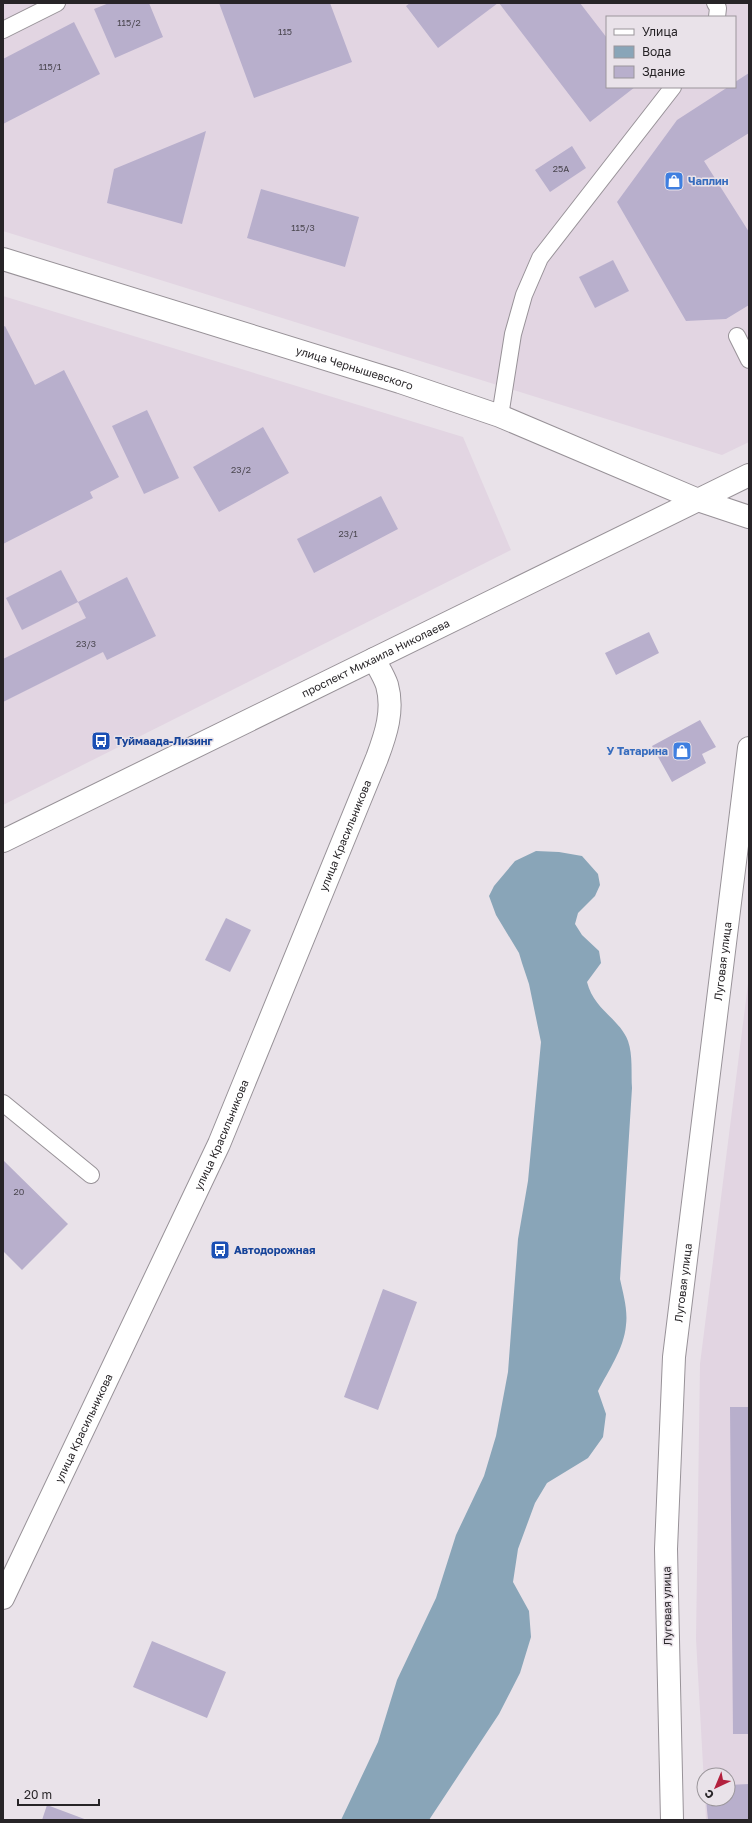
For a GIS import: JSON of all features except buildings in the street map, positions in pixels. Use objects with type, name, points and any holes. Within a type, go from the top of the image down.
[{"type":"main road","name":"улица Чернышевского","points":[[3,259],[400,382],[500,416],[698,500]]},
{"type":"main road","name":"проспект Михаила Николаева","points":[[3,841],[749,475]]},
{"type":"main road","points":[[698,500],[749,517]]},
{"type":"main road","name":"улица Красильникова","points":[[3,1598],[218,1144],[377,758],[387,732],[391,706],[387,684],[374,659]]},
{"type":"main road","name":"Луговая улица","points":[[672,1820],[666,1550],[674,1357],[749,748]]},
{"type":"lane","points":[[3,30],[57,3]]},
{"type":"lane","points":[[715,3],[718,8],[717,16]]},
{"type":"lane","points":[[500,416],[513,334],[524,295],[540,258],[672,88]]},
{"type":"lane","points":[[737,336],[749,360]]},
{"type":"lane","points":[[3,1104],[91,1175]]},
{"type":"shaded area","points":[[3,3],[749,3],[749,442],[722,455],[3,231]]},
{"type":"shaded area","points":[[3,296],[463,437],[511,550],[3,805]]},
{"type":"shaded area","points":[[749,976],[749,1820],[706,1820],[705,1807],[736,1807],[736,1767],[703,1767],[696,1639],[700,1364]]},
{"type":"water","points":[[536,851],[559,852],[582,856],[598,874],[600,885],[595,896],[578,913],[575,924],[582,935],[599,951],[601,963],[587,982],[590,992],[595,1000],[619,1026],[630,1046],[632,1088],[620,1279],[626,1313],[625,1334],[611,1368],[598,1391],[606,1414],[603,1437],[588,1458],[547,1483],[535,1503],[518,1549],[513,1582],[529,1611],[531,1637],[520,1673],[499,1714],[429,1820],[341,1820],[378,1742],[397,1680],[436,1598],[456,1535],[484,1476],[496,1436],[508,1372],[518,1239],[528,1181],[541,1042],[529,984],[519,953],[496,915],[489,896],[494,886],[515,861]]},
{"type":"place","name":"Чаплин","points":[[674,181]]},
{"type":"place","name":"Туймаада-Лизинг","points":[[101,741]]},
{"type":"place","name":"У Татарина","points":[[682,751]]},
{"type":"place","name":"Автодорожная","points":[[220,1250]]}]
